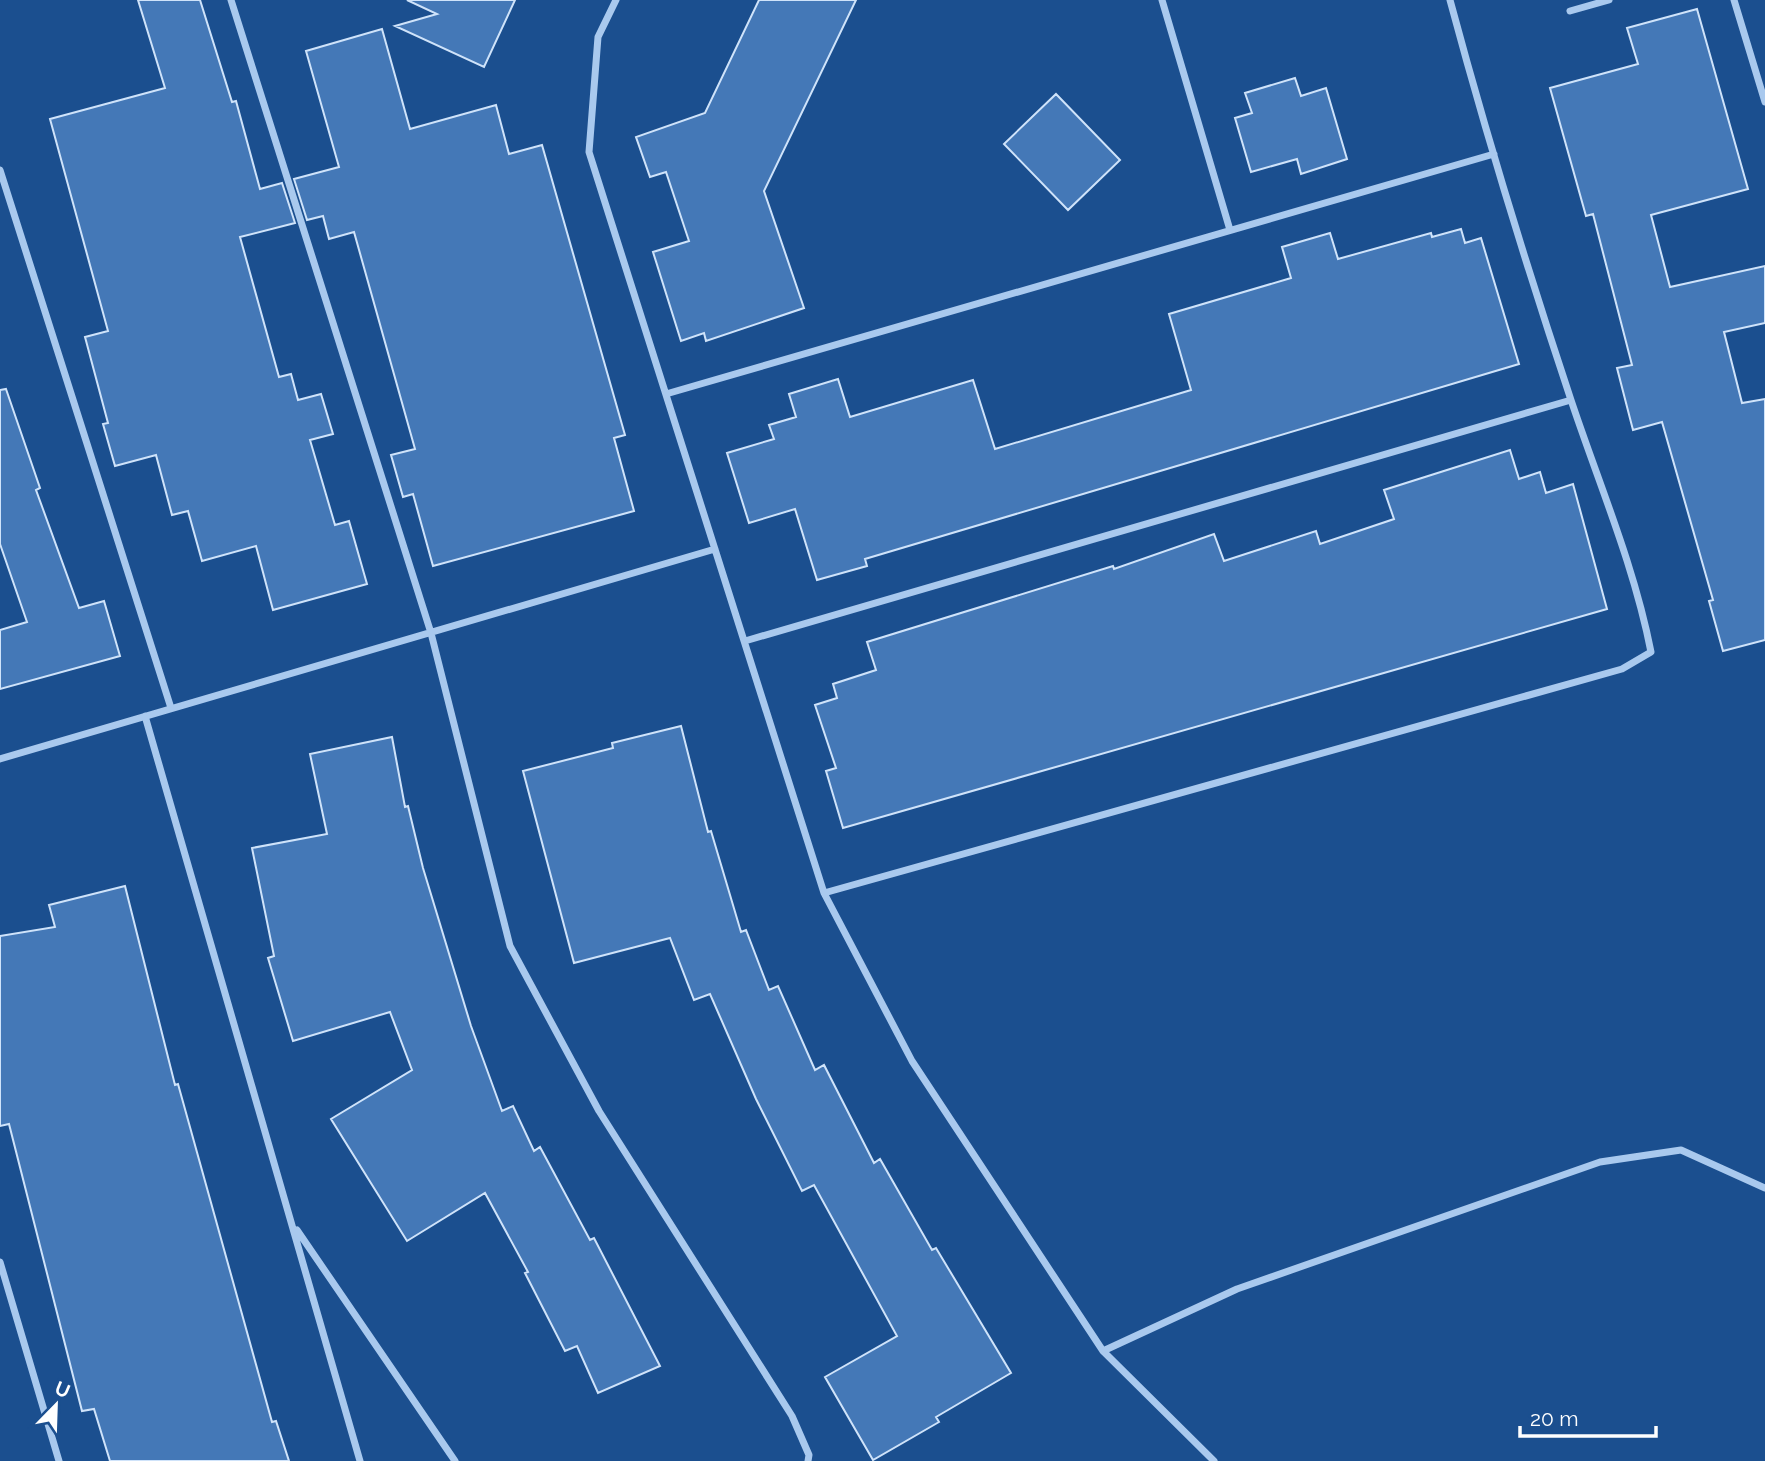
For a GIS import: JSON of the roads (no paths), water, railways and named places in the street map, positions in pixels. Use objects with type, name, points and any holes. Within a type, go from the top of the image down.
[{"type":"street","points":[[232,0],[431,633],[510,946],[599,1111],[792,1416],[809,1455],[808,1461]]},
{"type":"street","points":[[616,0],[598,37],[589,152],[824,893],[912,1061],[1103,1351],[1214,1461]]},
{"type":"street","points":[[1162,0],[1230,230]]},
{"type":"street","points":[[824,893],[1622,669],[1651,652],[1640,595],[1571,400],[1494,155],[1450,0]]},
{"type":"street","points":[[1570,11],[1609,0]]},
{"type":"street","points":[[1734,0],[1765,102]]},
{"type":"street","points":[[666,394],[1494,155]]},
{"type":"street","points":[[0,170],[171,708]]},
{"type":"street","points":[[745,641],[1571,400]]},
{"type":"street","points":[[0,759],[715,550]]},
{"type":"street","points":[[145,716],[360,1461]]},
{"type":"street","points":[[1103,1351],[1237,1289],[1601,1162],[1681,1150],[1765,1188]]},
{"type":"street","points":[[293,1224],[455,1461]]},
{"type":"street","points":[[0,1262],[60,1461]]}]
